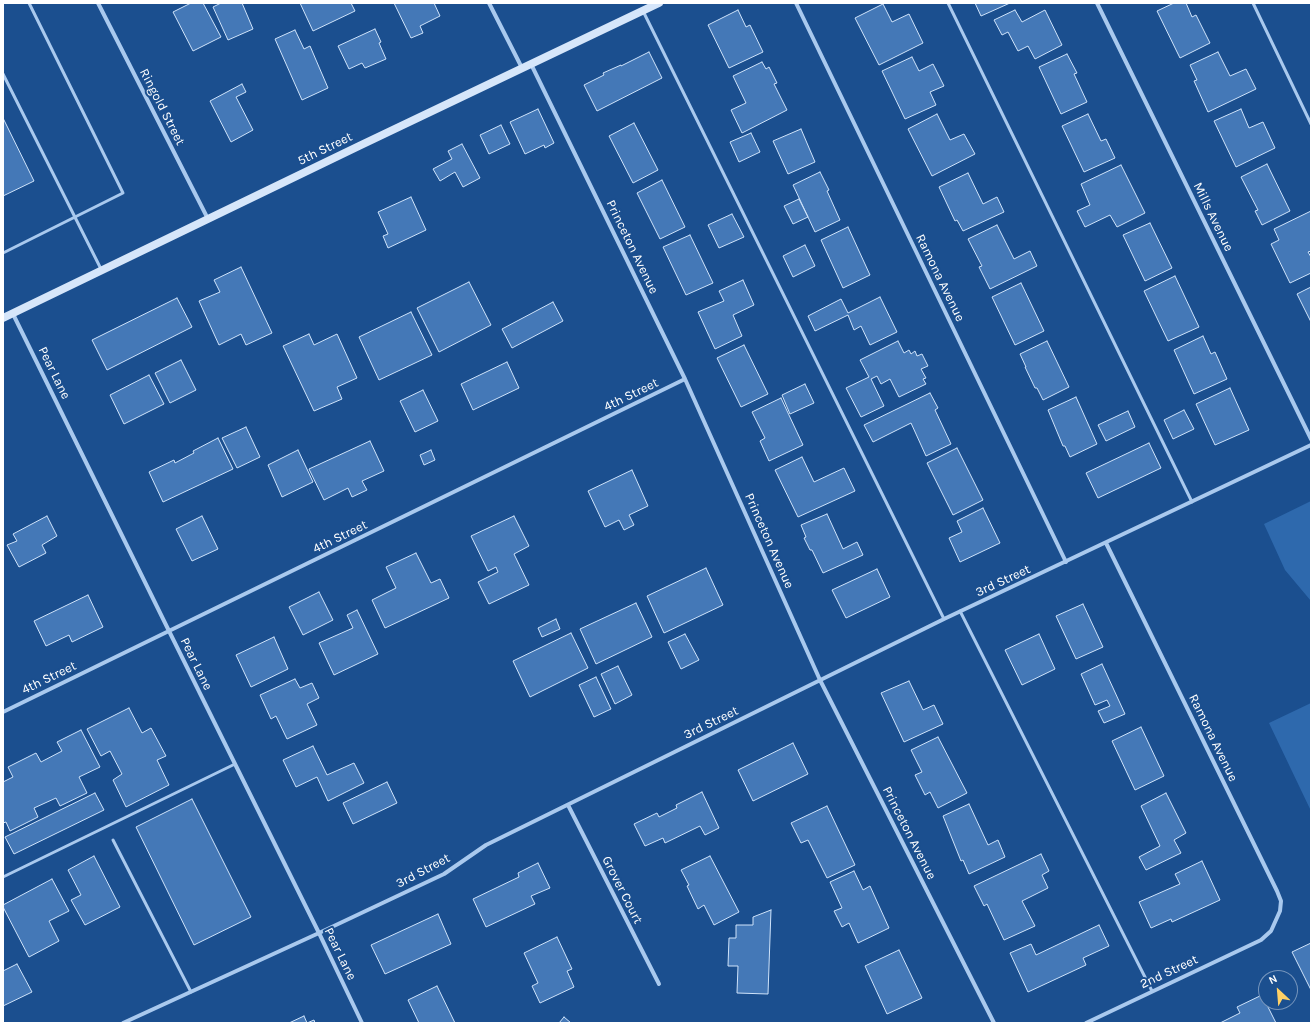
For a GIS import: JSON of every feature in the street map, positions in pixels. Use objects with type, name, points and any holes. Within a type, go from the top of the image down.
[{"type":"main road","name":"5th Street","points":[[3,318],[659,3]]},
{"type":"street","name":"Ringold Street","points":[[98,3],[208,219]]},
{"type":"street","points":[[489,3],[522,68]]},
{"type":"street","name":"Ramona Avenue","points":[[796,3],[1066,562]]},
{"type":"street","name":"Mills Avenue","points":[[1097,3],[1311,439]]},
{"type":"street","name":"Princeton Avenue","points":[[531,64],[685,379],[820,680],[994,1023]]},
{"type":"street","name":"Pear Lane","points":[[14,314],[168,631],[319,933],[362,1023]]},
{"type":"street","name":"4th Street","points":[[3,712],[685,379]]},
{"type":"street","name":"3rd Street","points":[[124,1023],[444,874],[486,845],[960,611],[1311,445]]},
{"type":"street","name":"Ramona Avenue","points":[[1106,543],[1281,901],[1280,911],[1271,931],[1261,940]]},
{"type":"street","name":"Grover Court","points":[[568,805],[659,984]]},
{"type":"street","name":"2nd Street","points":[[1086,1023],[1261,940]]},
{"type":"lane","points":[[3,253],[124,193],[29,3]]},
{"type":"lane","points":[[948,3],[1192,502]]},
{"type":"lane","points":[[1253,3],[1311,124]]},
{"type":"lane","points":[[643,10],[944,619]]},
{"type":"lane","points":[[3,74],[102,270]]},
{"type":"lane","points":[[960,611],[1152,991]]},
{"type":"lane","points":[[3,877],[234,764]]},
{"type":"lane","points":[[113,840],[191,992]]},
{"type":"shaded area","points":[[1311,501],[1311,601],[1285,570],[1264,524]]},
{"type":"shaded area","points":[[1311,703],[1311,811],[1269,723]]},
{"type":"building","points":[[191,3],[203,3],[221,37],[193,51],[173,12]]},
{"type":"building","points":[[221,3],[242,3],[253,29],[228,40],[213,7]]},
{"type":"building","points":[[300,3],[351,3],[355,11],[313,31]]},
{"type":"building","points":[[394,3],[434,3],[440,16],[420,26],[423,33],[411,38]]},
{"type":"building","points":[[975,3],[1010,3],[981,16]]},
{"type":"building","points":[[1174,3],[1186,3],[1192,17],[1196,15],[1210,43],[1180,58],[1157,11]]},
{"type":"building","points":[[883,4],[892,22],[909,14],[923,43],[879,65],[855,18]]},
{"type":"building","points":[[738,10],[746,27],[750,25],[763,52],[729,68],[708,25]]},
{"type":"building","points":[[1015,10],[1022,22],[1045,10],[1062,45],[1035,59],[1028,46],[1018,51],[1008,32],[1002,35],[994,20]]},
{"type":"building","points":[[375,29],[386,59],[365,68],[362,63],[349,69],[338,46]]},
{"type":"building","points":[[295,30],[304,49],[310,46],[328,88],[302,100],[275,39]]},
{"type":"building","points":[[649,52],[662,78],[597,111],[584,85],[604,75],[603,73]]},
{"type":"building","points":[[1218,52],[1230,76],[1246,69],[1256,89],[1208,112],[1194,81],[1197,80],[1190,65]]},
{"type":"building","points":[[1067,54],[1077,73],[1074,74],[1087,102],[1061,114],[1039,67]]},
{"type":"building","points":[[912,57],[919,71],[933,64],[944,86],[930,92],[936,105],[905,119],[882,71]]},
{"type":"building","points":[[762,62],[766,69],[769,67],[777,83],[774,84],[787,110],[742,133],[731,110],[746,103],[733,76]]},
{"type":"building","points":[[242,84],[246,92],[236,97],[253,130],[231,142],[210,101]]},
{"type":"building","points":[[538,109],[554,143],[545,148],[544,145],[525,154],[510,122]]},
{"type":"building","points":[[1241,109],[1249,128],[1263,122],[1275,148],[1236,167],[1214,121]]},
{"type":"building","points":[[937,114],[950,140],[964,134],[975,154],[932,176],[908,129]]},
{"type":"building","points":[[1088,114],[1101,141],[1106,139],[1115,158],[1084,172],[1062,126]]},
{"type":"building","points":[[3,118],[34,181],[3,196]]},
{"type":"building","points":[[634,123],[658,170],[633,183],[609,136]]},
{"type":"building","points":[[501,125],[510,144],[489,154],[480,135]]},
{"type":"building","points":[[801,129],[815,162],[788,174],[773,141]]},
{"type":"building","points":[[751,133],[760,152],[739,162],[730,142]]},
{"type":"building","points":[[462,144],[480,178],[463,187],[455,172],[440,181],[433,169],[452,159],[448,151]]},
{"type":"building","points":[[1267,164],[1290,211],[1262,225],[1255,211],[1258,210],[1241,177]]},
{"type":"building","points":[[1121,165],[1145,213],[1117,227],[1110,215],[1085,227],[1077,211],[1090,205],[1081,184]]},
{"type":"building","points":[[820,172],[829,190],[827,191],[840,220],[815,232],[793,185]]},
{"type":"building","points":[[968,173],[983,204],[997,197],[1004,212],[963,231],[957,220],[955,221],[939,187]]},
{"type":"building","points":[[662,180],[685,227],[660,239],[637,193]]},
{"type":"building","points":[[411,197],[426,230],[388,248],[383,236],[388,234],[378,212]]},
{"type":"building","points":[[799,199],[808,217],[793,224],[784,206]]},
{"type":"building","points":[[1311,211],[1311,251],[1308,252],[1311,257],[1311,273],[1290,283],[1271,244],[1279,240],[1274,229]]},
{"type":"building","points":[[732,214],[744,237],[719,248],[708,225]]},
{"type":"building","points":[[1150,223],[1172,268],[1145,281],[1123,235]]},
{"type":"building","points":[[997,225],[1014,259],[1030,251],[1037,266],[990,289],[979,267],[982,266],[968,239]]},
{"type":"building","points":[[848,227],[870,275],[843,288],[821,240]]},
{"type":"building","points":[[690,235],[713,283],[686,295],[663,247]]},
{"type":"building","points":[[805,245],[815,266],[793,277],[783,256]]},
{"type":"building","points":[[241,267],[272,333],[246,345],[241,334],[219,345],[199,301],[220,292],[214,280]]},
{"type":"building","points":[[1175,276],[1199,327],[1168,341],[1144,291]]},
{"type":"building","points":[[743,280],[754,305],[733,315],[742,336],[715,349],[698,312],[724,301],[719,291]]},
{"type":"building","points":[[469,282],[491,325],[439,352],[417,308]]},
{"type":"building","points":[[1021,283],[1044,331],[1015,345],[992,297]]},
{"type":"building","points":[[1311,287],[1311,322],[1297,294]]},
{"type":"building","points":[[880,297],[897,332],[870,345],[861,326],[854,330],[848,315],[815,331],[808,316],[841,299],[848,313]]},
{"type":"building","points":[[177,298],[192,327],[107,370],[92,340]]},
{"type":"building","points":[[553,302],[563,321],[512,348],[502,329]]},
{"type":"building","points":[[411,312],[432,355],[379,380],[359,337]]},
{"type":"building","points":[[309,334],[314,345],[337,334],[357,378],[337,387],[342,399],[314,411],[283,346]]},
{"type":"building","points":[[1203,336],[1211,354],[1215,352],[1227,379],[1194,394],[1174,350]]},
{"type":"building","points":[[898,341],[904,353],[909,350],[911,354],[915,351],[917,356],[922,354],[928,366],[921,369],[926,378],[923,379],[926,384],[899,397],[890,379],[881,384],[877,376],[871,379],[884,406],[861,417],[846,388],[869,377],[860,360]]},
{"type":"building","points":[[1047,341],[1069,387],[1043,400],[1037,388],[1035,388],[1020,354]]},
{"type":"building","points":[[744,345],[768,394],[741,407],[717,358]]},
{"type":"building","points":[[181,360],[196,390],[170,403],[155,373]]},
{"type":"building","points":[[507,362],[519,388],[473,410],[461,384]]},
{"type":"building","points":[[149,375],[164,404],[124,424],[110,395]]},
{"type":"building","points":[[805,384],[814,403],[790,414],[782,395]]},
{"type":"building","points":[[1230,388],[1249,430],[1215,445],[1196,404]]},
{"type":"building","points":[[423,390],[438,421],[415,432],[400,401]]},
{"type":"building","points":[[930,393],[938,408],[935,410],[951,444],[926,456],[911,423],[873,442],[864,425]]},
{"type":"building","points":[[1076,397],[1097,444],[1070,457],[1065,446],[1063,446],[1048,410]]},
{"type":"building","points":[[781,398],[803,445],[769,461],[760,441],[765,438],[752,412]]},
{"type":"building","points":[[1184,410],[1194,429],[1173,439],[1164,420]]},
{"type":"building","points":[[1128,411],[1135,427],[1106,441],[1098,425]]},
{"type":"building","points":[[246,427],[260,457],[237,468],[222,438]]},
{"type":"building","points":[[218,438],[233,469],[163,502],[149,472],[174,460],[175,463],[194,453],[193,451]]},
{"type":"building","points":[[370,441],[384,471],[362,481],[367,490],[352,497],[348,488],[324,500],[309,469]]},
{"type":"building","points":[[1149,443],[1161,468],[1098,498],[1086,473]]},
{"type":"building","points":[[957,448],[983,500],[953,515],[927,463]]},
{"type":"building","points":[[298,450],[313,482],[282,497],[268,465]]},
{"type":"building","points":[[431,450],[435,460],[424,465],[420,455]]},
{"type":"building","points":[[802,457],[814,482],[844,468],[855,491],[798,517],[775,470]]},
{"type":"building","points":[[632,470],[648,506],[629,515],[634,525],[624,530],[619,520],[605,527],[588,491]]},
{"type":"building","points":[[983,508],[1000,543],[960,562],[949,538],[962,532],[957,521]]},
{"type":"building","points":[[827,514],[843,549],[857,542],[863,555],[823,573],[812,550],[810,550],[804,538],[806,537],[801,525]]},
{"type":"building","points":[[47,516],[57,536],[42,545],[46,553],[19,567],[7,545],[17,541],[13,534]]},
{"type":"building","points":[[202,516],[218,549],[192,561],[176,529]]},
{"type":"building","points":[[514,516],[529,546],[514,554],[529,585],[489,604],[478,582],[498,572],[496,567],[488,571],[471,536]]},
{"type":"building","points":[[416,553],[431,583],[440,579],[449,598],[385,628],[372,600],[396,588],[386,567]]},
{"type":"building","points":[[706,568],[723,605],[664,633],[647,596]]},
{"type":"building","points":[[877,569],[890,597],[846,618],[832,590]]},
{"type":"building","points":[[319,592],[333,620],[303,635],[289,607]]},
{"type":"building","points":[[88,595],[103,627],[72,642],[69,635],[46,646],[34,621]]},
{"type":"building","points":[[636,603],[652,637],[596,664],[580,629]]},
{"type":"building","points":[[1083,604],[1103,647],[1076,659],[1056,616]]},
{"type":"building","points":[[357,610],[378,654],[334,675],[319,643],[353,628],[347,615]]},
{"type":"building","points":[[556,619],[560,629],[542,637],[538,628]]},
{"type":"building","points":[[571,633],[588,668],[530,697],[513,661]]},
{"type":"building","points":[[685,634],[699,660],[681,669],[668,642]]},
{"type":"building","points":[[1039,634],[1055,669],[1022,685],[1005,650]]},
{"type":"building","points":[[274,637],[288,669],[251,687],[236,655]]},
{"type":"building","points":[[1102,664],[1125,714],[1104,723],[1098,711],[1110,706],[1107,700],[1095,705],[1081,674]]},
{"type":"building","points":[[618,666],[632,695],[615,704],[601,674]]},
{"type":"building","points":[[596,677],[611,709],[594,717],[579,685]]},
{"type":"building","points":[[295,679],[300,688],[312,683],[319,698],[307,704],[317,725],[287,739],[276,716],[271,719],[260,695]]},
{"type":"building","points":[[909,681],[923,710],[934,705],[943,724],[904,742],[881,693]]},
{"type":"building","points":[[129,708],[142,733],[151,728],[166,756],[157,760],[169,785],[126,807],[113,780],[122,774],[110,751],[101,756],[87,729]]},
{"type":"building","points":[[1141,727],[1164,776],[1135,790],[1112,741]]},
{"type":"building","points":[[81,730],[100,767],[79,777],[87,793],[60,806],[56,798],[34,808],[38,817],[10,831],[6,822],[3,823],[3,782],[13,777],[8,767],[36,753],[41,762],[62,751],[57,742]]},
{"type":"building","points":[[938,737],[967,793],[938,808],[930,792],[925,795],[915,775],[922,772],[911,750]]},
{"type":"building","points":[[793,743],[808,774],[753,801],[738,770]]},
{"type":"building","points":[[313,746],[327,775],[354,763],[364,783],[328,801],[317,777],[296,787],[283,760]]},
{"type":"building","points":[[387,782],[397,803],[353,824],[343,803]]},
{"type":"building","points":[[702,792],[719,828],[705,835],[700,826],[665,843],[663,838],[645,846],[634,824],[657,813],[659,817],[677,808],[676,805]]},
{"type":"building","points":[[95,793],[104,810],[14,854],[5,837]]},
{"type":"building","points":[[1166,793],[1186,833],[1174,840],[1181,853],[1146,870],[1139,857],[1160,846],[1141,806]]},
{"type":"building","points":[[192,799],[251,917],[194,945],[136,827]]},
{"type":"building","points":[[969,804],[988,845],[998,840],[1005,857],[969,874],[963,860],[961,861],[943,816]]},
{"type":"building","points":[[827,806],[855,865],[827,878],[808,840],[801,843],[791,823]]},
{"type":"building","points":[[1041,854],[1049,871],[1042,875],[1048,888],[1022,901],[1035,926],[1004,940],[987,904],[984,906],[974,886]]},
{"type":"building","points":[[94,856],[120,907],[85,925],[71,900],[81,895],[68,870]]},
{"type":"building","points":[[710,856],[739,912],[714,925],[704,905],[698,909],[687,886],[689,885],[681,870]]},
{"type":"building","points":[[1202,861],[1220,900],[1172,922],[1171,919],[1151,928],[1139,902],[1180,884],[1175,874]]},
{"type":"building","points":[[538,863],[550,888],[531,896],[535,904],[486,927],[473,899],[519,877],[518,873]]},
{"type":"building","points":[[854,871],[863,890],[870,886],[889,928],[858,943],[849,923],[842,927],[834,911],[842,908],[830,882]]},
{"type":"building","points":[[52,879],[69,911],[49,921],[59,941],[29,957],[3,905]]},
{"type":"building","points":[[771,910],[768,994],[737,993],[738,966],[728,966],[729,938],[736,938],[736,925],[753,925],[753,917]]},
{"type":"building","points":[[438,914],[451,944],[385,974],[371,945]]},
{"type":"building","points":[[1099,925],[1109,946],[1083,958],[1086,965],[1028,992],[1010,953],[1031,944],[1036,955]]},
{"type":"building","points":[[557,937],[572,969],[567,971],[574,987],[540,1003],[532,986],[538,983],[524,953]]},
{"type":"building","points":[[1311,943],[1311,990],[1292,952]]},
{"type":"building","points":[[899,950],[922,998],[887,1014],[865,966]]},
{"type":"building","points":[[17,964],[32,992],[3,1006],[3,971]]},
{"type":"building","points":[[437,986],[455,1023],[419,1023],[408,1000]]},
{"type":"building","points":[[1258,997],[1258,1010],[1270,1010],[1276,1023],[1220,1023],[1240,1013],[1237,1007]]},
{"type":"building","points":[[304,1016],[307,1023],[289,1023]]},
{"type":"building","points":[[564,1017],[571,1023],[559,1023]]},
{"type":"building","points":[[314,1020],[315,1023],[307,1023]]}]
